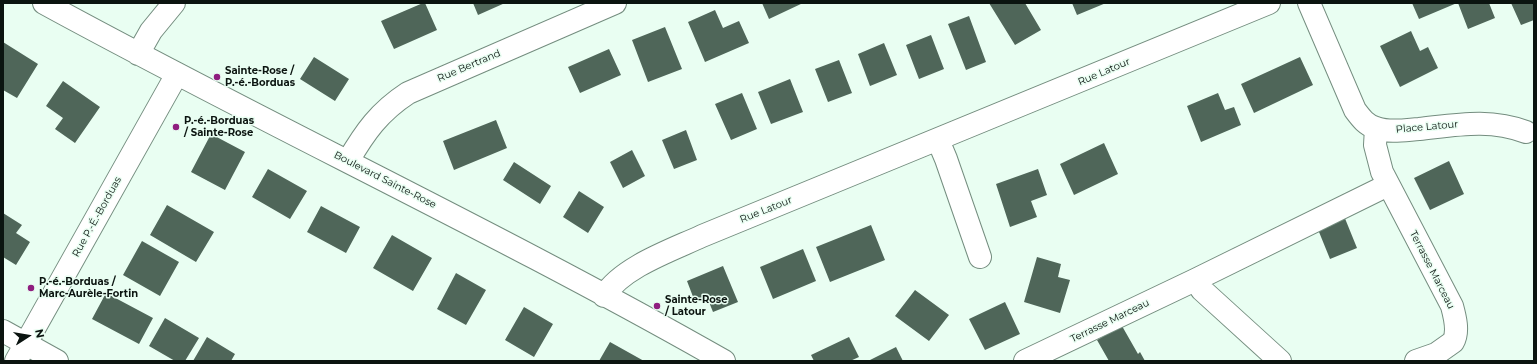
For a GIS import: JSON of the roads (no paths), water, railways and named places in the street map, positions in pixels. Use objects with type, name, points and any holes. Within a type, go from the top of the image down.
[{"type":"street","name":"Boulevard Sainte-Rose","points":[[44,3],[138,54],[348,161],[724,361]]},
{"type":"street","points":[[138,54],[151,31],[174,3]]},
{"type":"street","name":"Rue Bertrand","points":[[348,161],[361,139],[375,120],[391,105],[408,93],[615,3]]},
{"type":"street","name":"Rue Latour","points":[[604,296],[623,276],[671,250],[1269,3]]},
{"type":"street","points":[[1309,3],[1355,110],[1365,122],[1376,128]]},
{"type":"street","name":"Rue P.-É.-Borduas","points":[[21,352],[177,74]]},
{"type":"street","name":"Place Latour","points":[[1376,128],[1401,130],[1486,123],[1508,126],[1526,132]]},
{"type":"street","name":"Terrasse Marceau","points":[[1376,128],[1376,151],[1382,172],[1452,306],[1455,316],[1456,330],[1453,342],[1436,354],[1416,361]]},
{"type":"street","points":[[938,140],[948,164],[980,258]]},
{"type":"street","name":"Terrasse Marceau","points":[[1025,361],[1195,280],[1388,185]]},
{"type":"street","points":[[1195,280],[1202,290],[1280,361]]},
{"type":"street","points":[[3,331],[21,352],[57,361]]},
{"type":"place","name":"Sainte-Rose / P.-é.-Borduas","points":[[217,77]]},
{"type":"place","name":"P.-é.-Borduas / Sainte-Rose","points":[[176,127]]},
{"type":"place","name":"P.-é.-Borduas / Marc-Aurèle-Fortin","points":[[31,288]]},
{"type":"place","name":"Sainte-Rose / Latour","points":[[657,306]]}]
